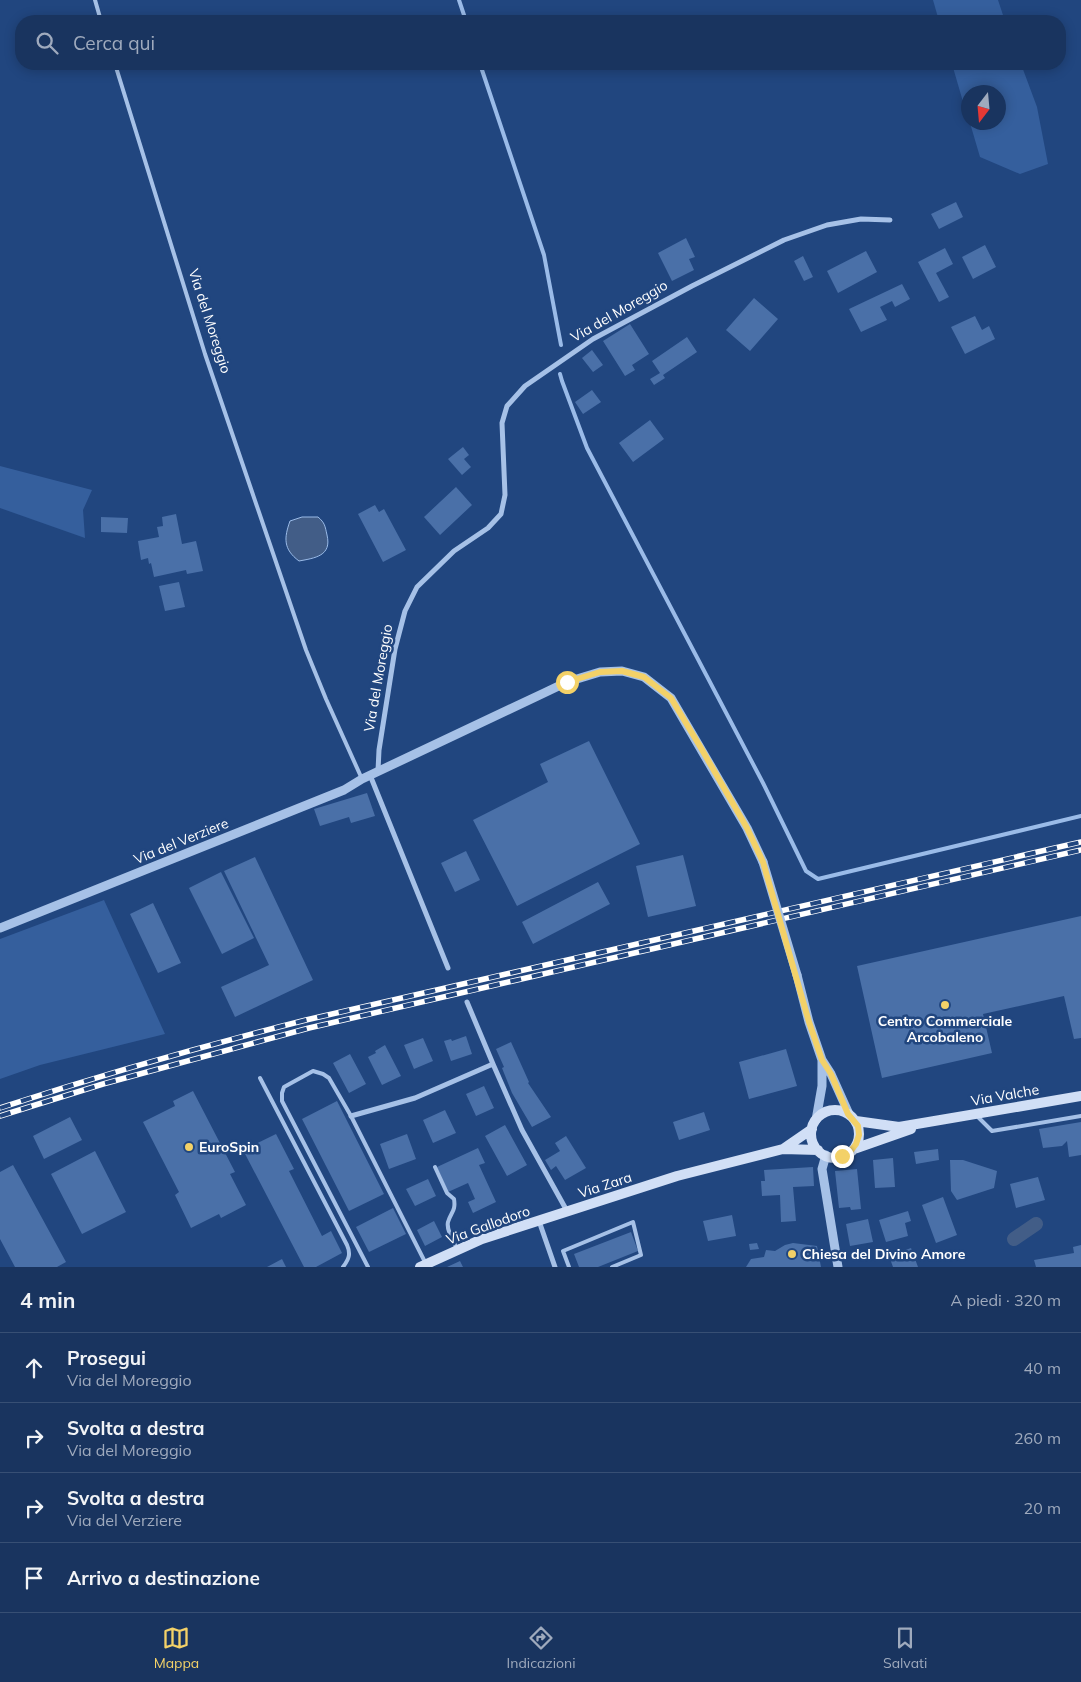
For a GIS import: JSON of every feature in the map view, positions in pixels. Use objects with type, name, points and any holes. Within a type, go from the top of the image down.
[{"type":"main road","name":"Via Valche","points":[[852,1118],[899,1127],[1081,1096]]},
{"type":"main road","points":[[831,1110],[842,1111],[852,1118],[859,1135],[854,1149],[842,1156],[831,1157],[822,1153],[812,1140],[814,1125],[820,1115],[831,1110]]},
{"type":"main road","name":"Via Valche","points":[[854,1149],[934,1122]]},
{"type":"main road","name":"Via Zara","points":[[784,1148],[814,1125]]},
{"type":"main road","name":"Via Zara","points":[[566,1212],[676,1176],[784,1148],[822,1153]]},
{"type":"main road","name":"Via Gallodoro","points":[[423,1265],[457,1249],[566,1212]]},
{"type":"street","name":"Via del Moreggio","points":[[448,968],[370,775],[379,750],[395,649],[405,610],[418,587],[454,552],[488,528],[502,514],[505,495],[502,423],[507,406],[526,386],[593,339],[784,240],[827,225],[861,220],[890,220]]},
{"type":"street","points":[[370,775],[567,682],[600,672],[622,671],[644,677],[671,698],[747,828],[763,862],[809,1022],[822,1060],[831,1074],[852,1118]]},
{"type":"street","name":"Via del Verziere","points":[[0,928],[344,790],[370,775]]},
{"type":"street","name":"Via Zara","points":[[467,1002],[492,1064],[522,1130],[566,1212]]},
{"type":"street","points":[[814,1125],[822,1086],[822,1060]]},
{"type":"street","points":[[351,1116],[414,1098],[492,1064]]},
{"type":"street","points":[[822,1153],[822,1169],[838,1267]]},
{"type":"street","points":[[539,1220],[554,1267]]},
{"type":"lane","points":[[95,0],[99,15]]},
{"type":"lane","name":"Via del Moreggio","points":[[117,70],[205,354],[306,650],[326,699],[370,775]]},
{"type":"lane","points":[[368,1267],[282,1101],[284,1087],[313,1071],[329,1078],[351,1116],[423,1265]]},
{"type":"lane","points":[[260,1078],[347,1245],[350,1253],[349,1259],[343,1267]]},
{"type":"lane","points":[[976,1114],[992,1131],[1081,1116]]},
{"type":"lane","points":[[435,1167],[447,1193],[454,1198],[455,1207],[448,1223],[449,1231],[457,1249]]},
{"type":"lane","points":[[570,1267],[563,1251],[633,1222],[642,1255],[612,1267]]},
{"type":"shaded area","points":[[933,0],[998,0],[1003,15],[937,15]]},
{"type":"shaded area","points":[[954,70],[1023,70],[1037,107],[1048,164],[1020,174],[980,157],[972,130],[1006,130],[1006,85],[961,85],[961,95]]},
{"type":"shaded area","points":[[0,466],[92,490],[83,510],[85,538],[0,508]]},
{"type":"shaded area","points":[[302,517],[318,517],[325,527],[328,542],[325,552],[321,555],[299,561],[290,552],[286,538],[290,521]]},
{"type":"shaded area","points":[[104,900],[165,1034],[40,1065],[0,1079],[0,939]]},
{"type":"building","points":[[956,202],[963,217],[939,229],[931,214]]},
{"type":"building","points":[[686,238],[695,257],[689,259],[694,270],[672,281],[658,253]]},
{"type":"building","points":[[985,245],[996,267],[973,279],[962,257]]},
{"type":"building","points":[[945,248],[953,264],[936,273],[949,297],[939,302],[918,262]]},
{"type":"building","points":[[866,251],[877,272],[838,293],[827,271]]},
{"type":"building","points":[[803,256],[813,277],[804,281],[794,261]]},
{"type":"building","points":[[902,284],[910,299],[895,307],[892,301],[880,307],[887,320],[861,332],[849,309]]},
{"type":"building","points":[[754,298],[778,319],[750,351],[726,330]]},
{"type":"building","points":[[975,316],[982,330],[989,326],[995,339],[965,354],[951,327]]},
{"type":"building","points":[[630,324],[649,354],[632,365],[635,370],[625,376],[603,341]]},
{"type":"building","points":[[687,337],[697,352],[663,375],[665,378],[654,385],[650,379],[660,373],[652,361]]},
{"type":"building","points":[[592,350],[603,365],[593,372],[582,358]]},
{"type":"building","points":[[592,390],[601,402],[583,414],[575,402]]},
{"type":"building","points":[[650,420],[664,439],[633,462],[619,443]]},
{"type":"building","points":[[463,447],[469,455],[464,459],[471,467],[462,475],[448,459]]},
{"type":"building","points":[[456,487],[472,505],[440,535],[424,517]]},
{"type":"building","points":[[375,505],[379,512],[384,509],[406,550],[383,562],[358,514]]},
{"type":"building","points":[[176,514],[182,544],[196,541],[203,571],[187,574],[186,570],[154,577],[148,558],[141,560],[138,541],[159,537],[157,527],[163,526],[162,517]]},
{"type":"building","points":[[101,517],[128,518],[127,533],[101,532]]},
{"type":"building","points":[[179,582],[185,607],[165,611],[159,586]]},
{"type":"building","points":[[589,741],[640,844],[517,906],[473,820],[548,782],[540,764]]},
{"type":"building","points":[[367,793],[375,816],[351,823],[349,817],[320,826],[314,809]]},
{"type":"building","points":[[466,851],[480,880],[455,892],[441,863]]},
{"type":"building","points":[[683,855],[696,906],[648,917],[636,866]]},
{"type":"building","points":[[255,857],[313,980],[235,1017],[221,987],[269,965],[224,871]]},
{"type":"building","points":[[221,872],[254,938],[222,954],[189,888]]},
{"type":"building","points":[[598,882],[610,904],[533,944],[522,922]]},
{"type":"building","points":[[153,903],[181,963],[158,973],[130,914]]},
{"type":"building","name":"Centro Commerciale Arcobaleno","points":[[1081,916],[1081,1038],[1074,1039],[1064,996],[983,1014],[992,1053],[882,1078],[857,966]]},
{"type":"building","points":[[466,1036],[472,1054],[451,1061],[444,1041],[451,1039],[452,1041]]},
{"type":"building","points":[[423,1038],[433,1061],[414,1069],[404,1045]]},
{"type":"building","points":[[511,1042],[528,1083],[551,1117],[532,1127],[512,1093],[496,1049]]},
{"type":"building","points":[[385,1045],[401,1076],[382,1085],[368,1057]]},
{"type":"building","points":[[786,1049],[797,1086],[749,1099],[739,1062]]},
{"type":"building","points":[[350,1054],[366,1084],[349,1093],[333,1063]]},
{"type":"building","points":[[484,1086],[494,1108],[476,1116],[466,1094]]},
{"type":"building","name":"EuroSpin","points":[[193,1091],[235,1172],[230,1174],[246,1205],[221,1218],[219,1214],[191,1228],[175,1195],[179,1192],[143,1122],[175,1106],[173,1101]]},
{"type":"building","points":[[337,1101],[384,1194],[349,1211],[302,1119]]},
{"type":"building","points":[[445,1110],[456,1133],[433,1143],[423,1120]]},
{"type":"building","points":[[704,1112],[710,1130],[679,1140],[673,1122]]},
{"type":"building","points":[[70,1117],[82,1140],[44,1159],[33,1136]]},
{"type":"building","points":[[1081,1122],[1081,1155],[1069,1157],[1067,1141],[1062,1146],[1043,1148],[1039,1129]]},
{"type":"building","points":[[505,1125],[527,1165],[507,1176],[485,1136]]},
{"type":"building","points":[[276,1134],[294,1169],[289,1171],[322,1236],[331,1231],[342,1253],[316,1267],[304,1267],[243,1150]]},
{"type":"building","points":[[407,1134],[416,1159],[389,1169],[380,1144]]},
{"type":"building","points":[[566,1136],[586,1168],[565,1180],[556,1166],[551,1170],[545,1160],[560,1151],[555,1143]]},
{"type":"building","points":[[478,1148],[485,1163],[479,1165],[496,1202],[473,1213],[468,1202],[475,1199],[468,1183],[448,1192],[437,1167]]},
{"type":"building","points":[[938,1149],[939,1160],[916,1164],[914,1152]]},
{"type":"building","points":[[95,1151],[126,1212],[82,1234],[51,1174]]},
{"type":"building","points":[[893,1158],[895,1187],[875,1188],[873,1160]]},
{"type":"building","points":[[950,1160],[963,1160],[997,1171],[994,1188],[957,1200],[951,1191]]},
{"type":"building","points":[[13,1165],[66,1262],[57,1267],[15,1267],[0,1239],[0,1172]]},
{"type":"building","points":[[813,1167],[814,1186],[793,1187],[796,1221],[781,1222],[780,1195],[762,1196],[761,1181],[765,1181],[764,1170]]},
{"type":"building","points":[[857,1169],[861,1209],[839,1208],[835,1171]]},
{"type":"building","points":[[1038,1177],[1045,1200],[1016,1208],[1010,1184]]},
{"type":"building","points":[[428,1179],[436,1196],[415,1206],[406,1189]]},
{"type":"building","points":[[943,1197],[957,1235],[936,1243],[922,1205]]},
{"type":"building","points":[[393,1208],[406,1234],[369,1252],[356,1227]]},
{"type":"building","points":[[908,1211],[911,1221],[905,1223],[908,1236],[886,1242],[879,1220]]},
{"type":"building","points":[[732,1215],[736,1236],[708,1241],[703,1221]]},
{"type":"building","points":[[868,1219],[873,1242],[850,1246],[846,1224]]},
{"type":"building","points":[[434,1221],[442,1237],[425,1246],[417,1230]]},
{"type":"building","points":[[631,1232],[638,1251],[598,1267],[579,1267],[574,1254]]},
{"type":"building","points":[[757,1243],[759,1249],[750,1250],[749,1244]]},
{"type":"building","name":"Chiesa del Divino Amore","points":[[793,1243],[817,1246],[821,1267],[746,1267],[751,1259],[764,1257],[766,1250],[775,1251]]},
{"type":"building","points":[[1081,1245],[1081,1267],[1036,1267],[1034,1260],[1074,1253],[1073,1247]]},
{"type":"building","points":[[911,1248],[918,1267],[893,1267],[889,1256]]},
{"type":"building","points":[[282,1259],[286,1267],[267,1267]]},
{"type":"building","points":[[460,1261],[463,1267],[447,1267]]},
{"type":"waterway","points":[[459,0],[464,15]]},
{"type":"waterway","points":[[482,70],[544,255],[561,345]]},
{"type":"waterway","points":[[560,374],[587,448],[763,783],[806,871],[818,879],[1081,816]]},
{"type":"waterway","points":[[1014,1239],[1036,1224]]},
{"type":"railway","points":[[0,1108],[152,1061],[306,1020],[1081,842]]},
{"type":"railway","points":[[0,1116],[103,1084],[309,1028],[1081,850]]},
{"type":"place","name":"Centro Commerciale Arcobaleno","points":[[945,1005]]},
{"type":"place","name":"EuroSpin","points":[[189,1147]]},
{"type":"place","name":"Chiesa del Divino Amore","points":[[792,1254]]},
{"type":"route","points":[[567,682],[600,672],[622,671],[644,677],[671,698],[701,748],[747,828],[763,862],[809,1022],[822,1060],[831,1074],[848,1114],[853,1117],[858,1126],[859,1135],[854,1149],[842,1156]]}]
